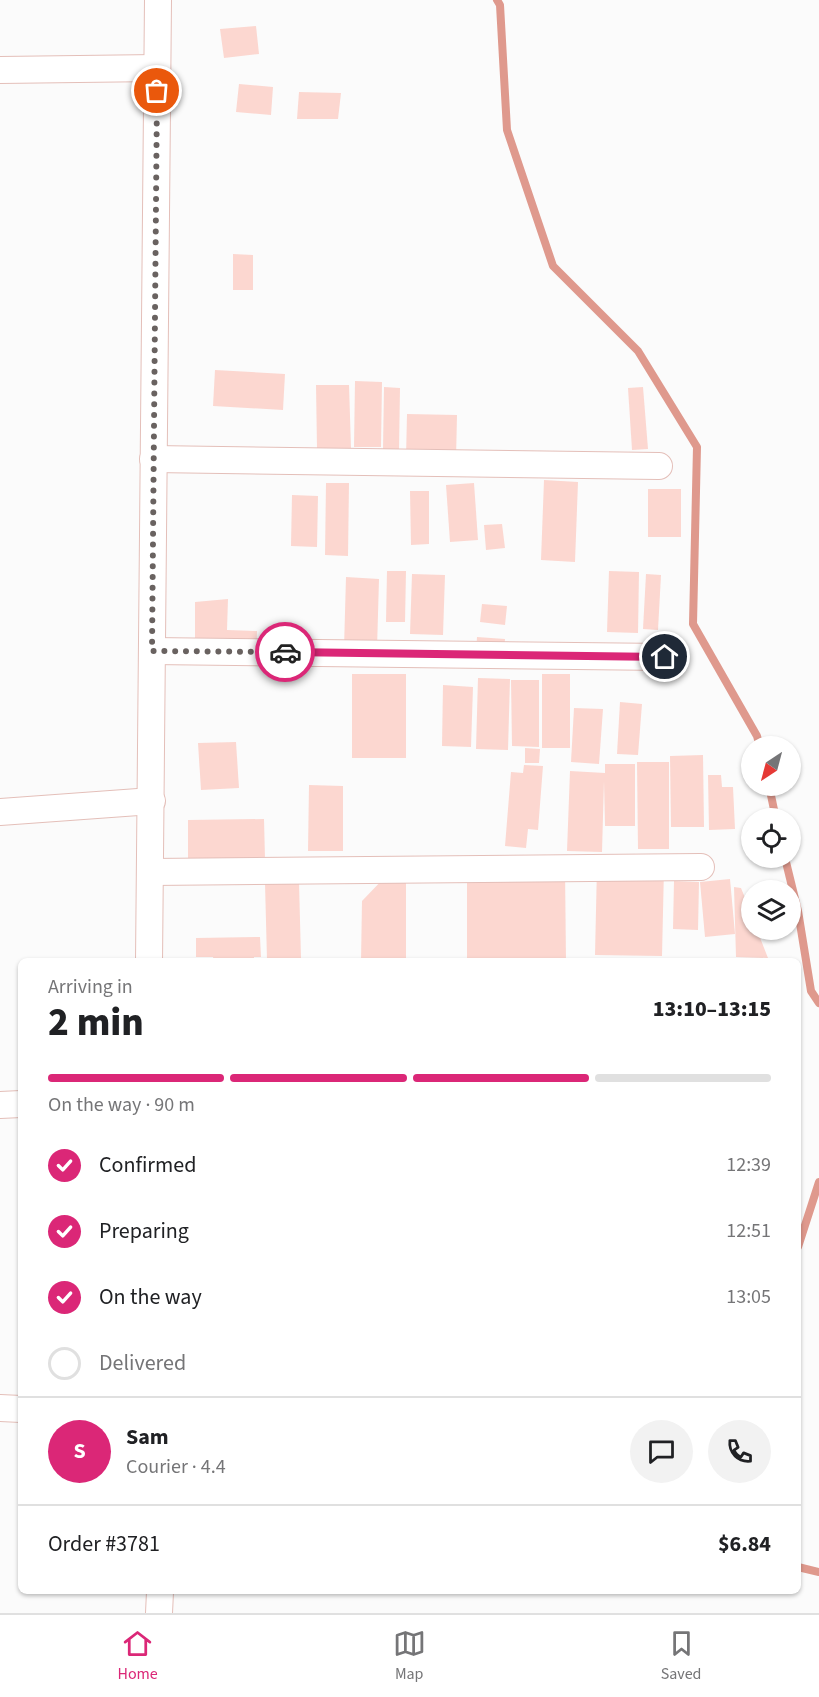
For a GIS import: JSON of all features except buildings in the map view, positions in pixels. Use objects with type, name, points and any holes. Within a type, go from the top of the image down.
[{"type":"street","points":[[149,958],[158,0]]},
{"type":"street","points":[[0,70],[157,68]]},
{"type":"street","points":[[153,459],[658,466]]},
{"type":"street","points":[[152,651],[665,657]]},
{"type":"street","points":[[0,812],[152,801]]},
{"type":"street","points":[[151,872],[702,867]]},
{"type":"street","points":[[0,1105],[18,1104]]},
{"type":"street","points":[[0,1408],[18,1409]]},
{"type":"street","points":[[159,1613],[160,1594]]},
{"type":"waterway","points":[[497,0],[500,5],[507,130],[553,266],[638,351],[697,447],[693,624],[757,736]]},
{"type":"waterway","points":[[771,796],[774,808]]},
{"type":"waterway","points":[[787,868],[798,911],[811,991],[819,1003]]},
{"type":"waterway","points":[[801,1238],[819,1182]]},
{"type":"waterway","points":[[801,1568],[819,1572]]},
{"type":"way so far","points":[[157,91],[152,651],[285,652]]},
{"type":"route","points":[[285,652],[665,657]]}]
